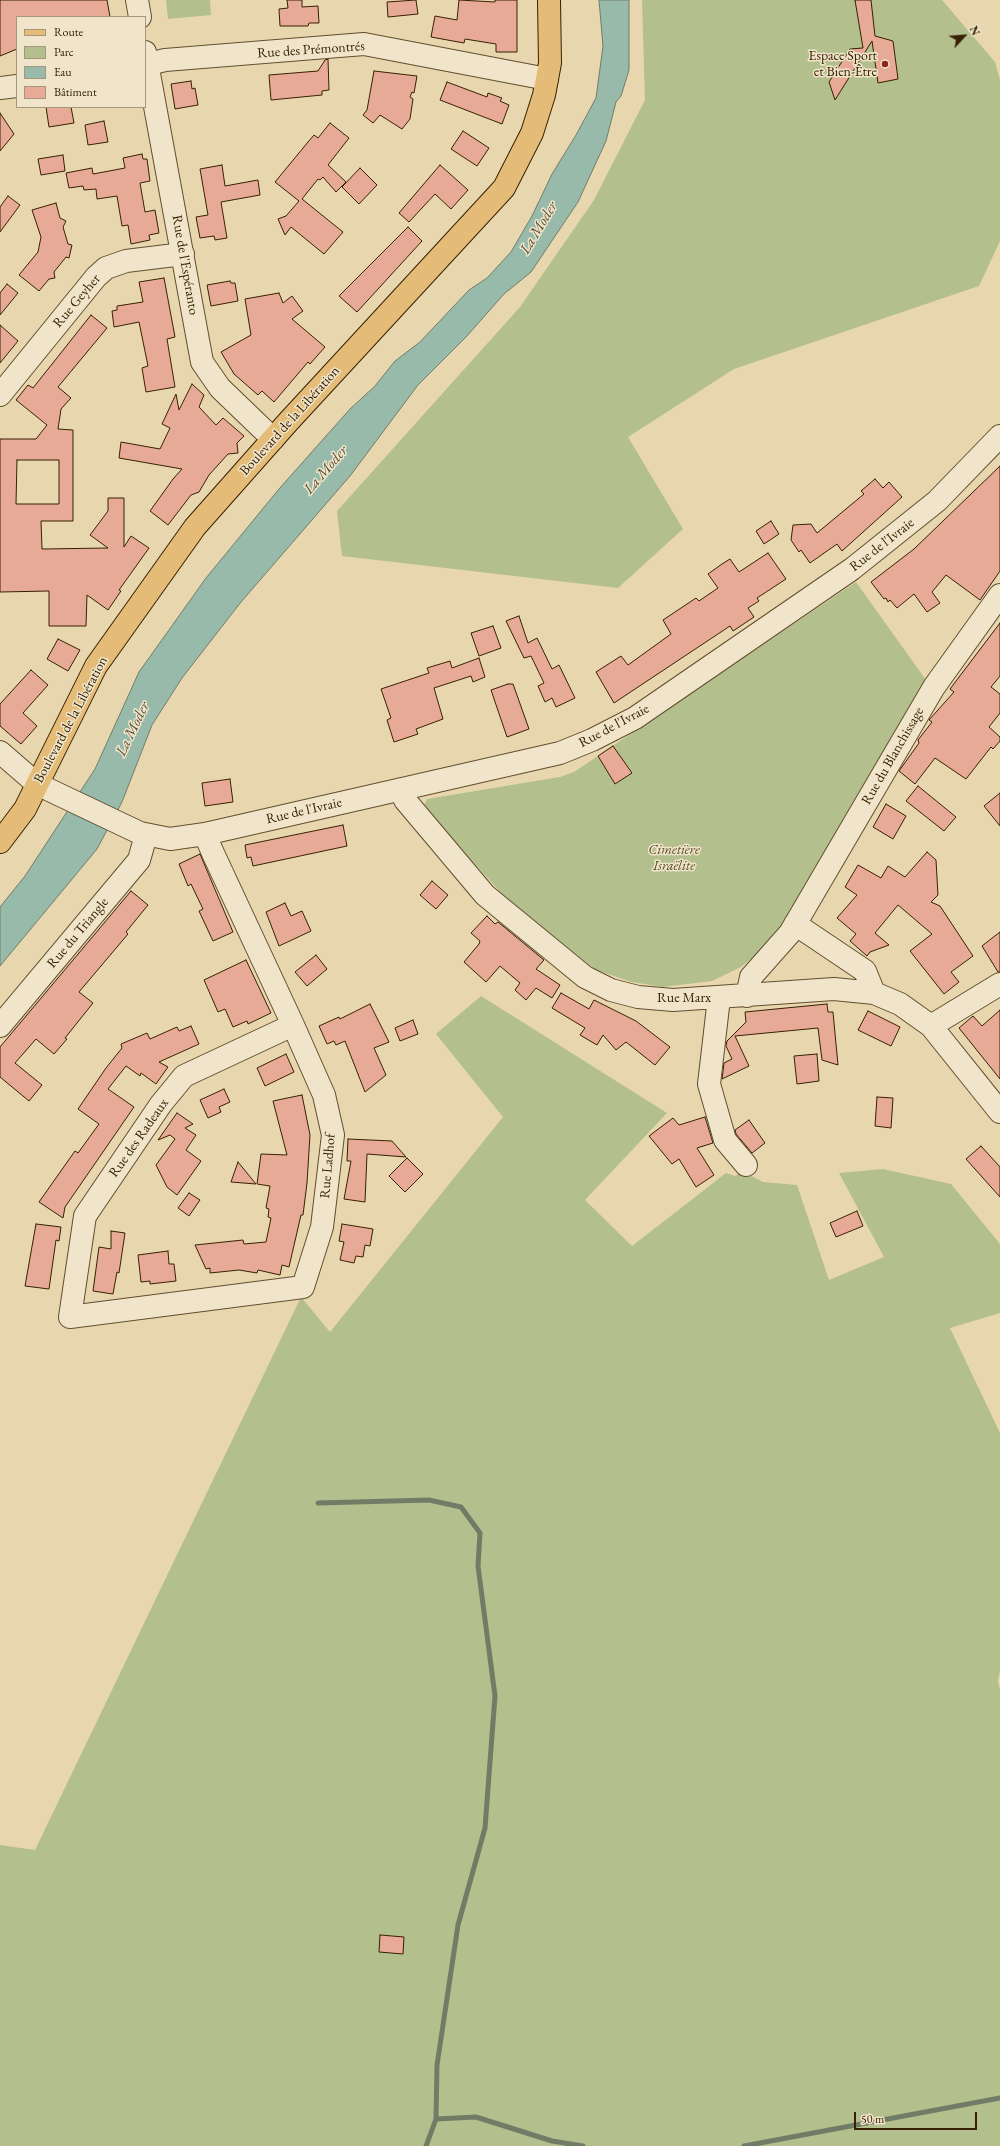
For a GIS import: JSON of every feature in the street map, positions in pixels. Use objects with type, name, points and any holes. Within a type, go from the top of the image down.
[{"type":"main road","name":"Boulevard de la Libération","points":[[0,842],[26,809],[96,666],[195,527],[273,439],[504,188],[532,133],[547,79],[550,63],[549,0]]},
{"type":"street","points":[[137,0],[140,16]]},
{"type":"street","name":"Rue des Prémontrés","points":[[146,60],[166,60],[364,44],[547,79]]},
{"type":"street","name":"Rue de l'Espéranto","points":[[146,60],[202,362],[220,388],[273,439]]},
{"type":"street","points":[[0,88],[16,86]]},
{"type":"street","name":"Rue Geyher","points":[[2,389],[96,277],[106,268],[126,261],[183,254]]},
{"type":"street","name":"Rue de l'Ivraie","points":[[0,752],[37,784],[138,831],[170,839],[205,834],[560,753],[592,740],[634,718],[852,569],[938,501],[1000,436]]},
{"type":"street","name":"Rue du Blanchissage","points":[[747,996],[751,977],[790,933],[934,687],[1000,595]]},
{"type":"street","name":"Rue Marx","points":[[401,789],[405,800],[486,895],[586,977],[611,990],[638,997],[673,1000],[834,989],[874,993],[900,1004],[931,1026],[1000,1112]]},
{"type":"street","name":"Rue du Triangle","points":[[0,1026],[140,860],[138,831]]},
{"type":"street","name":"Rue Ladhof","points":[[70,1317],[303,1287],[322,1227],[333,1134],[324,1095],[205,834]]},
{"type":"street","points":[[795,924],[865,971],[874,993]]},
{"type":"street","points":[[931,1026],[1000,984]]},
{"type":"street","points":[[719,998],[709,1084],[726,1140],[746,1165]]},
{"type":"street","name":"Rue des Radeaux","points":[[70,1317],[85,1216],[161,1104],[184,1076],[293,1025]]},
{"type":"green space","points":[[166,0],[210,0],[211,15],[168,19]]},
{"type":"green space","points":[[642,0],[942,0],[995,62],[1000,80],[1000,241],[979,286],[734,369],[628,437],[683,529],[618,588],[342,556],[337,511],[520,307],[594,200],[645,100]]},
{"type":"green space","name":"Cimetière Israëlite","points":[[856,582],[926,680],[773,941],[741,967],[712,981],[663,987],[632,982],[596,970],[506,898],[423,808],[427,799],[560,777],[574,772]]},
{"type":"green space","points":[[481,996],[667,1113],[585,1200],[632,1246],[726,1173],[735,1176],[742,1171],[763,1182],[797,1185],[829,1280],[884,1257],[839,1173],[883,1169],[951,1184],[1000,1244],[1000,1313],[950,1328],[1000,1433],[1000,1671],[998,1681],[1000,1690],[1000,2146],[0,2146],[0,1845],[35,1850],[301,1297],[330,1332],[503,1117],[436,1034]]},
{"type":"water","name":"La Moder","points":[[599,0],[629,0],[629,70],[621,96],[616,102],[606,141],[578,202],[531,272],[504,294],[467,336],[418,385],[350,476],[241,602],[182,678],[152,725],[122,802],[97,849],[0,966],[0,907],[25,876],[95,769],[139,672],[206,578],[279,489],[350,409],[375,386],[395,361],[420,342],[469,290],[487,278],[511,252],[532,216],[552,174],[576,135],[596,98],[603,46]]},
{"type":"building","points":[[0,0],[107,0],[110,16],[16,16],[16,49],[0,56]]},
{"type":"building","points":[[287,0],[302,0],[302,7],[318,6],[319,23],[309,23],[308,26],[280,26],[279,9],[288,8]]},
{"type":"building","points":[[416,0],[418,14],[388,17],[387,2]]},
{"type":"building","points":[[459,0],[495,2],[495,0],[517,0],[517,52],[496,52],[496,44],[465,39],[464,43],[431,37],[435,16],[457,20]]},
{"type":"building","name":"Espace Sport et Bien-Être","points":[[855,0],[871,0],[875,36],[893,41],[898,79],[878,83],[872,41],[835,100],[829,82],[850,49],[863,48]]},
{"type":"building","points":[[328,59],[329,90],[322,91],[322,95],[271,100],[269,75],[318,71],[325,60]]},
{"type":"building","points":[[374,71],[417,76],[414,93],[412,92],[410,97],[413,99],[410,119],[402,129],[380,115],[373,123],[363,115],[367,110]]},
{"type":"building","points":[[191,81],[192,89],[195,88],[198,105],[175,109],[171,84]]},
{"type":"building","points":[[447,82],[487,97],[488,93],[502,98],[500,101],[509,105],[502,124],[440,100]]},
{"type":"building","points":[[46,108],[71,108],[74,123],[49,127]]},
{"type":"building","points":[[0,113],[14,134],[0,151]]},
{"type":"building","points":[[104,121],[108,142],[88,145],[85,125]]},
{"type":"building","points":[[330,123],[349,138],[328,165],[346,182],[336,192],[323,177],[320,180],[318,179],[302,199],[343,232],[324,254],[291,227],[285,235],[278,219],[286,216],[299,201],[275,182],[314,135],[318,138]]},
{"type":"building","points":[[463,131],[489,148],[477,166],[451,149]]},
{"type":"building","points":[[142,154],[143,159],[147,159],[150,181],[140,183],[145,212],[155,210],[159,233],[149,235],[150,240],[131,244],[128,225],[122,226],[117,196],[97,199],[96,189],[84,190],[83,186],[69,188],[66,173],[92,168],[93,174],[125,168],[123,158]]},
{"type":"building","points":[[63,155],[65,171],[41,175],[38,159]]},
{"type":"building","points":[[222,165],[225,186],[258,180],[260,195],[221,202],[227,238],[215,240],[214,236],[200,238],[196,217],[208,215],[200,169]]},
{"type":"building","points":[[440,165],[468,190],[451,209],[435,194],[409,222],[399,213]]},
{"type":"building","points":[[360,168],[377,185],[359,204],[342,187]]},
{"type":"building","points":[[8,196],[20,205],[0,232],[0,207]]},
{"type":"building","points":[[56,203],[60,218],[66,221],[63,227],[68,244],[72,245],[69,258],[66,257],[54,272],[55,278],[49,279],[39,291],[19,275],[38,252],[41,237],[32,210]]},
{"type":"building","points":[[408,227],[422,241],[357,312],[339,296]]},
{"type":"building","points":[[164,278],[175,337],[167,339],[175,387],[146,392],[142,368],[148,366],[139,322],[114,327],[112,311],[117,310],[117,306],[143,302],[139,282]]},
{"type":"building","points":[[230,281],[231,283],[235,283],[238,301],[211,306],[207,285]]},
{"type":"building","points":[[7,284],[18,293],[0,315],[0,293]]},
{"type":"building","points":[[279,293],[283,303],[292,296],[303,311],[292,319],[325,347],[310,364],[308,362],[274,402],[262,391],[258,395],[234,374],[221,352],[251,335],[245,299]]},
{"type":"building","points":[[91,315],[107,328],[58,387],[71,398],[61,409],[58,429],[73,430],[73,521],[41,521],[42,549],[108,548],[90,535],[108,511],[108,498],[124,498],[124,547],[131,536],[149,548],[119,590],[121,591],[108,610],[87,595],[86,626],[49,626],[49,591],[0,592],[0,439],[36,439],[47,425],[16,400],[28,385],[33,388]],"holes":[[[17,460],[59,460],[59,504],[16,504]]]},
{"type":"building","points":[[0,325],[18,341],[0,363]]},
{"type":"building","points":[[192,384],[204,395],[199,407],[216,425],[223,418],[244,436],[237,443],[238,453],[228,454],[209,475],[199,492],[191,495],[168,525],[150,511],[182,469],[119,458],[121,442],[160,449],[170,428],[162,424],[176,394],[179,410]]},
{"type":"building","points":[[1000,466],[1000,571],[980,600],[946,575],[932,592],[940,603],[927,612],[914,594],[897,608],[890,600],[888,602],[886,598],[884,599],[871,582],[914,549]]},
{"type":"building","points":[[875,479],[883,488],[889,482],[902,497],[842,551],[837,544],[810,563],[801,550],[799,552],[791,540],[793,525],[811,524],[817,533],[864,494],[861,491]]},
{"type":"building","points":[[771,521],[779,534],[764,544],[756,531]]},
{"type":"building","points":[[768,553],[786,579],[757,598],[759,601],[748,608],[754,617],[733,631],[730,626],[614,703],[596,672],[621,656],[628,665],[671,634],[663,620],[696,598],[699,601],[718,588],[708,574],[722,564],[730,559],[739,572]]},
{"type":"building","points":[[519,616],[528,643],[537,638],[552,669],[559,665],[575,698],[556,707],[552,698],[545,702],[538,686],[544,683],[531,656],[524,658],[506,621]]},
{"type":"building","points":[[1000,623],[1000,676],[991,687],[1000,694],[1000,713],[989,727],[1000,737],[1000,741],[993,749],[991,747],[966,779],[935,758],[915,784],[899,771],[919,743],[918,740],[932,722],[929,720],[954,692],[950,689]]},
{"type":"building","points":[[493,626],[501,648],[479,656],[471,633]]},
{"type":"building","points":[[58,639],[80,650],[68,671],[47,659]]},
{"type":"building","points":[[479,658],[485,677],[473,682],[471,676],[434,688],[443,719],[416,729],[418,734],[394,742],[387,720],[391,718],[381,689],[429,673],[427,668],[450,661],[452,668]]},
{"type":"building","points":[[31,670],[48,685],[23,713],[37,726],[21,744],[0,726],[0,704]]},
{"type":"building","points":[[508,684],[513,684],[529,729],[507,737],[491,690]]},
{"type":"building","points":[[613,746],[632,773],[615,784],[598,756]]},
{"type":"building","points":[[230,779],[233,802],[205,806],[202,783]]},
{"type":"building","points":[[918,786],[956,817],[944,831],[906,801]]},
{"type":"building","points":[[1000,793],[1000,826],[984,806]]},
{"type":"building","points":[[886,804],[906,816],[893,839],[873,827]]},
{"type":"building","points":[[343,825],[347,846],[253,866],[251,857],[247,858],[245,845]]},
{"type":"building","points":[[927,852],[936,860],[938,895],[931,902],[940,906],[973,956],[951,972],[959,982],[944,994],[910,951],[932,934],[898,905],[875,933],[889,945],[870,952],[867,956],[850,941],[856,934],[837,918],[857,895],[845,887],[858,865],[881,878],[888,866],[905,877]]},
{"type":"building","points":[[200,854],[233,932],[213,941],[199,911],[203,909],[191,884],[188,886],[179,864]]},
{"type":"building","points":[[432,881],[448,895],[436,909],[420,895]]},
{"type":"building","points":[[131,891],[148,905],[126,932],[128,934],[79,992],[93,1003],[65,1038],[67,1039],[54,1054],[36,1039],[15,1063],[42,1085],[29,1101],[0,1077],[0,1047]]},
{"type":"building","points":[[285,903],[291,916],[302,911],[311,931],[279,946],[266,912]]},
{"type":"building","points":[[487,916],[495,924],[498,922],[544,960],[536,969],[560,985],[552,998],[536,988],[526,1000],[515,990],[520,983],[500,966],[486,982],[464,962],[480,941],[471,933]]},
{"type":"building","points":[[1000,932],[1000,972],[998,972],[982,946]]},
{"type":"building","points":[[316,955],[327,969],[307,986],[295,972]]},
{"type":"building","points":[[246,960],[271,1013],[248,1024],[247,1021],[233,1027],[225,1009],[218,1012],[204,980]]},
{"type":"building","points":[[561,993],[589,1009],[594,1000],[636,1021],[670,1047],[655,1065],[626,1042],[616,1050],[603,1035],[597,1045],[580,1035],[585,1028],[552,1008]]},
{"type":"building","points":[[370,1004],[389,1042],[374,1048],[386,1075],[365,1092],[345,1041],[336,1045],[334,1041],[327,1044],[319,1026],[339,1017],[340,1019]]},
{"type":"building","points":[[827,1004],[828,1012],[833,1012],[838,1065],[822,1060],[818,1028],[735,1036],[749,1066],[722,1079],[724,1063],[732,1059],[726,1046],[727,1041],[746,1022],[745,1012]]},
{"type":"building","points":[[1000,1010],[1000,1079],[959,1028],[973,1016],[982,1026]]},
{"type":"building","points":[[868,1011],[900,1027],[891,1046],[858,1030]]},
{"type":"building","points":[[413,1020],[418,1034],[400,1041],[395,1028]]},
{"type":"building","points":[[191,1026],[199,1044],[159,1062],[168,1067],[156,1084],[141,1073],[140,1076],[126,1066],[108,1089],[134,1107],[65,1207],[63,1218],[39,1202],[75,1151],[78,1153],[99,1124],[78,1109],[106,1068],[122,1048],[121,1044],[147,1033],[150,1039],[177,1027],[179,1031]]},
{"type":"building","points":[[286,1054],[294,1072],[265,1086],[257,1068]]},
{"type":"building","points":[[817,1054],[819,1081],[797,1084],[794,1056]]},
{"type":"building","points":[[224,1089],[230,1102],[219,1107],[221,1112],[208,1118],[200,1100]]},
{"type":"building","points":[[302,1095],[310,1135],[307,1183],[303,1215],[301,1215],[289,1267],[282,1265],[280,1275],[258,1270],[257,1273],[239,1270],[210,1273],[210,1268],[206,1269],[195,1245],[243,1240],[244,1244],[266,1242],[271,1218],[268,1217],[269,1209],[266,1208],[270,1186],[257,1184],[261,1154],[287,1155],[273,1101]]},
{"type":"building","points":[[877,1097],[893,1098],[891,1128],[875,1126]]},
{"type":"building","points":[[177,1113],[193,1124],[185,1128],[196,1135],[186,1150],[201,1161],[177,1195],[167,1187],[156,1165],[175,1139],[170,1135],[158,1140]]},
{"type":"building","points":[[705,1117],[713,1143],[697,1148],[714,1175],[696,1187],[679,1159],[672,1164],[649,1136],[673,1118],[679,1125]]},
{"type":"building","points":[[749,1120],[765,1143],[752,1153],[736,1134],[735,1130]]},
{"type":"building","points":[[348,1139],[392,1141],[406,1157],[367,1154],[365,1202],[344,1199],[351,1161],[347,1161]]},
{"type":"building","points":[[981,1146],[1000,1167],[1000,1197],[966,1159]]},
{"type":"building","points":[[407,1158],[423,1174],[405,1192],[389,1176]]},
{"type":"building","points":[[238,1162],[256,1184],[231,1182]]},
{"type":"building","points":[[189,1193],[200,1200],[189,1216],[178,1208]]},
{"type":"building","points":[[857,1211],[863,1226],[836,1237],[830,1223]]},
{"type":"building","points":[[36,1224],[61,1227],[59,1241],[56,1240],[49,1289],[25,1286]]},
{"type":"building","points":[[342,1224],[373,1229],[370,1246],[365,1245],[363,1257],[356,1256],[354,1263],[340,1260],[344,1242],[339,1241]]},
{"type":"building","points":[[111,1231],[125,1233],[119,1273],[117,1272],[113,1294],[93,1291],[99,1247],[111,1249]]},
{"type":"building","points":[[168,1251],[169,1264],[174,1264],[176,1281],[150,1284],[150,1281],[141,1282],[138,1255]]},
{"type":"building","points":[[380,1935],[404,1937],[403,1954],[379,1952]]},
{"type":"waterway","points":[[318,1503],[429,1500],[461,1507],[480,1533],[478,1566],[495,1696],[485,1828],[458,1925],[437,2065],[436,2119],[426,2146]]},
{"type":"waterway","points":[[744,2146],[1000,2098]]},
{"type":"waterway","points":[[436,2119],[476,2117],[552,2141],[583,2146]]},
{"type":"place","name":"Espace Sport et Bien-Être","points":[[885,64]]}]
